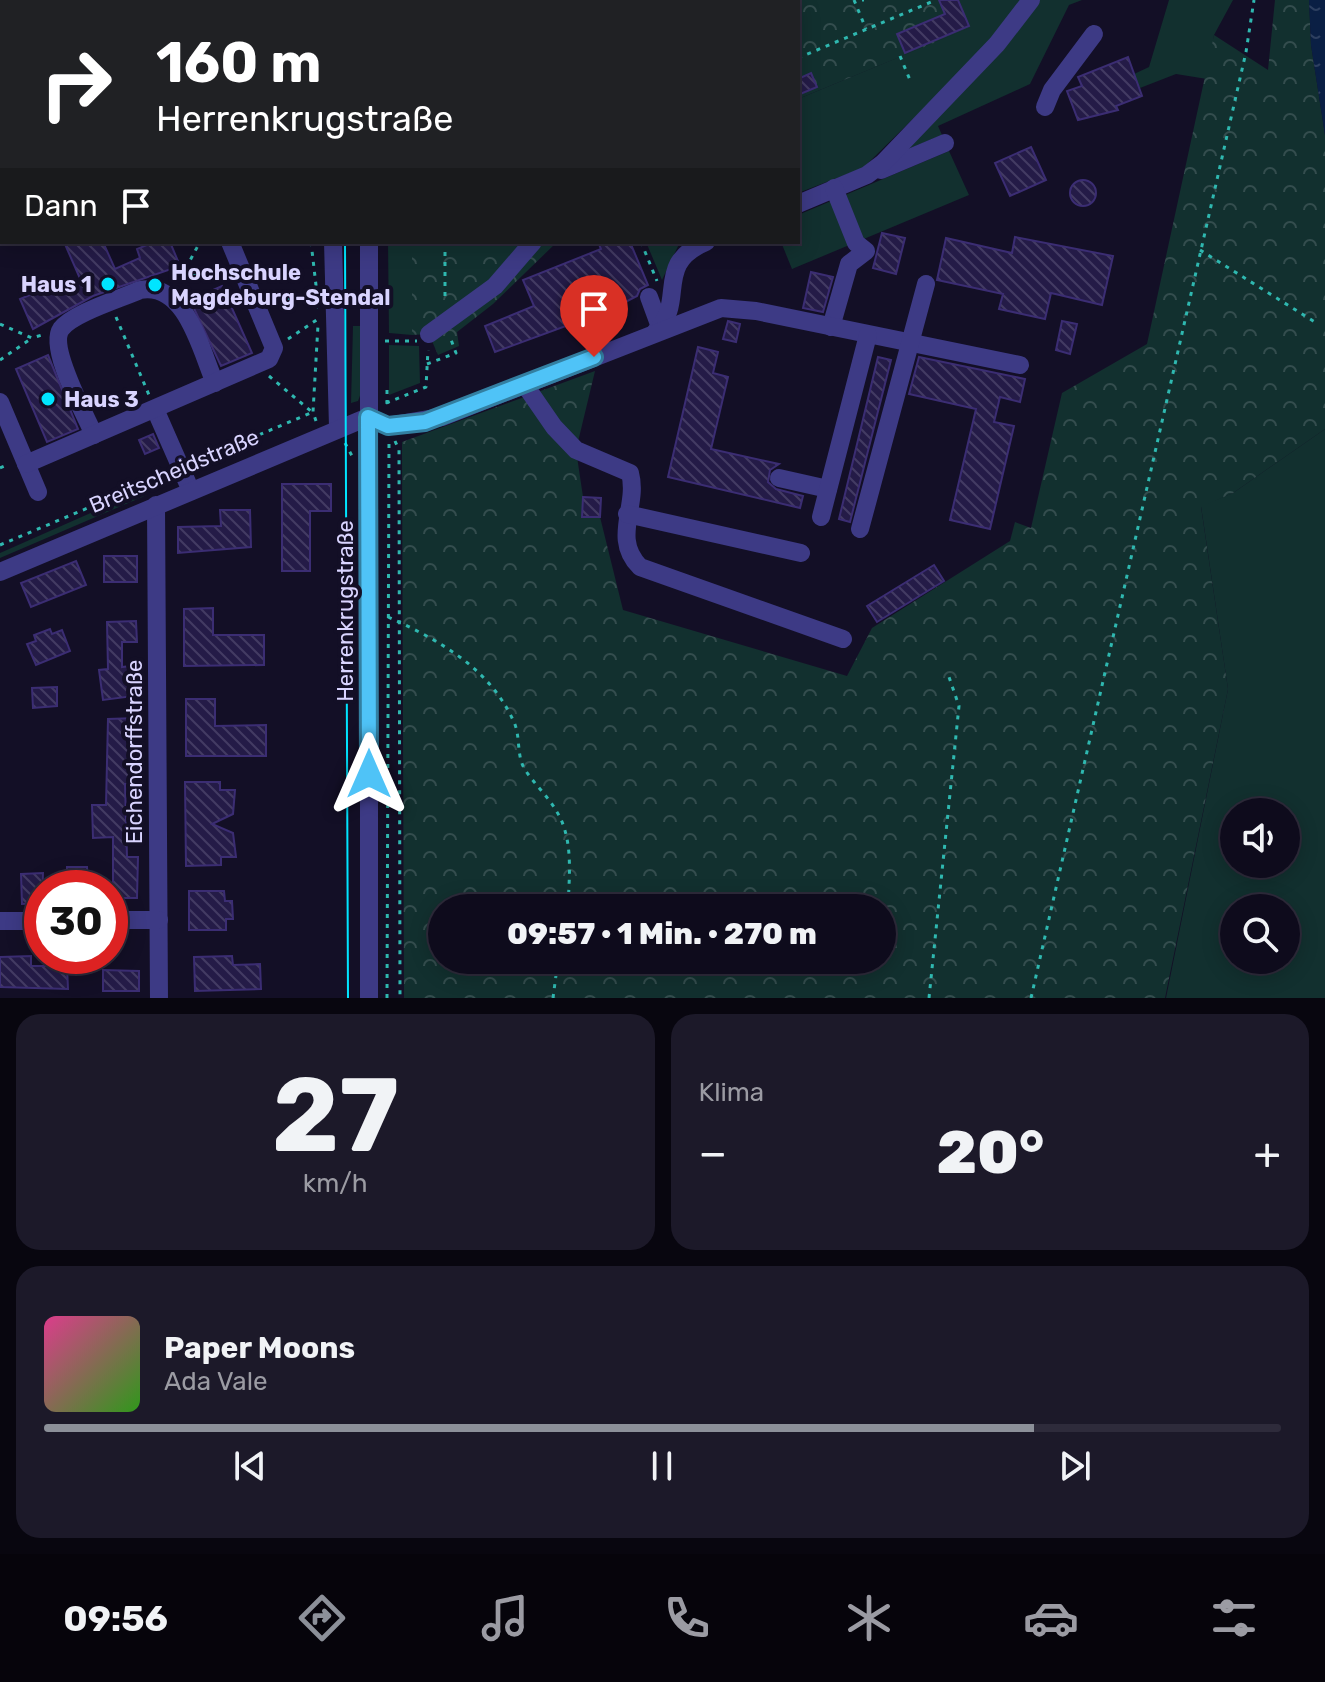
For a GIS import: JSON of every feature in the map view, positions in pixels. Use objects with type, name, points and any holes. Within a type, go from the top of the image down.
[{"type":"street","points":[[867,175],[997,44],[1031,0]]},
{"type":"street","points":[[1045,107],[1052,90],[1094,34]]},
{"type":"street","points":[[800,203],[945,143]]},
{"type":"street","points":[[831,327],[849,264],[866,251],[856,243],[834,188]]},
{"type":"street","points":[[26,464],[269,359],[274,348],[231,244]]},
{"type":"street","points":[[333,244],[339,432]]},
{"type":"street","name":"Herrenkrugstraße","points":[[369,244],[369,998]]},
{"type":"street","points":[[436,329],[495,286],[531,244]]},
{"type":"street","points":[[661,323],[676,266],[684,253],[702,244]]},
{"type":"street","points":[[860,529],[926,284]]},
{"type":"street","points":[[94,435],[59,354],[57,338],[62,328],[74,318],[140,290],[151,288],[167,293],[179,303],[215,383]]},
{"type":"street","points":[[649,297],[661,323]]},
{"type":"street","points":[[368,417],[388,426],[442,417],[594,357],[661,323],[709,310],[747,309],[1020,365]]},
{"type":"street","points":[[821,517],[868,335]]},
{"type":"street","points":[[525,385],[554,427],[576,450],[630,473],[627,548],[643,569],[843,639]]},
{"type":"street","points":[[0,402],[38,492]]},
{"type":"street","points":[[155,409],[191,491]]},
{"type":"street","name":"Breitscheidstraße","points":[[0,572],[339,432],[368,417]]},
{"type":"street","points":[[779,478],[828,489]]},
{"type":"street","name":"Eichendorffstraße","points":[[156,505],[159,998]]},
{"type":"street","points":[[627,514],[801,553]]},
{"type":"street","points":[[128,920],[159,920]]},
{"type":"street","points":[[0,921],[24,921]]},
{"type":"path","points":[[854,0],[866,29]]},
{"type":"path","points":[[800,57],[936,0]]},
{"type":"path","points":[[1031,998],[1246,52],[1254,0]]},
{"type":"path","points":[[900,56],[910,80]]},
{"type":"path","points":[[181,277],[199,244]]},
{"type":"path","points":[[311,244],[318,319],[313,412]]},
{"type":"path","points":[[387,402],[426,387],[445,244]]},
{"type":"path","points":[[641,244],[661,323]]},
{"type":"path","points":[[1200,250],[1318,324]]},
{"type":"path","points":[[575,312],[594,357]]},
{"type":"path","points":[[115,315],[155,409]]},
{"type":"path","points":[[274,348],[318,319]]},
{"type":"path","points":[[0,324],[32,338]]},
{"type":"path","points":[[0,360],[32,338],[62,328]]},
{"type":"path","points":[[427,364],[456,353],[436,329]]},
{"type":"path","points":[[385,341],[408,341]]},
{"type":"path","points":[[256,366],[313,412]]},
{"type":"path","name":"Breitscheidstraße","points":[[191,464],[313,412]]},
{"type":"path","points":[[388,426],[399,450],[400,998]]},
{"type":"path","name":"Herrenkrugstraße","points":[[387,998],[388,426]]},
{"type":"path","points":[[339,432],[352,456]]},
{"type":"path","name":"Breitscheidstraße","points":[[0,545],[171,473]]},
{"type":"path","points":[[369,614],[389,617],[434,640],[472,666],[499,694],[513,719],[526,770],[559,814],[570,855],[569,894]]},
{"type":"path","points":[[929,998],[959,706],[949,677]]},
{"type":"path","points":[[553,998],[556,974]]},
{"type":"green space","points":[[800,0],[959,0],[970,28],[800,98]]},
{"type":"green space","points":[[959,0],[1022,0],[974,59],[863,168],[800,192],[800,98],[969,28]]},
{"type":"green space","points":[[1037,0],[1082,0],[1069,5],[1030,84],[938,126],[942,135],[903,151]]},
{"type":"green space","points":[[1169,0],[1233,0],[1214,35],[1207,79],[1176,74],[1140,88],[1134,74],[1149,67]]},
{"type":"green space","points":[[1275,0],[1309,0],[1311,45],[1325,135],[1325,429],[1233,493],[1201,507],[1228,689],[1165,998],[404,998],[402,442],[595,371],[576,450],[583,497],[582,517],[600,517],[623,610],[847,676],[872,628],[1010,541],[1015,522],[1031,528],[1062,393],[1147,344],[1214,35],[1268,70]]},
{"type":"green space","points":[[949,151],[969,195],[792,269],[782,244],[800,244],[800,214]]},
{"type":"green space","points":[[388,244],[440,244],[412,335],[389,333]]},
{"type":"green space","points":[[412,244],[555,244],[493,304],[457,332],[459,346],[438,355],[429,334],[412,335]]},
{"type":"green space","points":[[647,244],[679,244],[662,280]]},
{"type":"green space","points":[[353,326],[361,326],[361,393],[358,401],[351,403]]},
{"type":"green space","points":[[389,345],[419,346],[420,383],[389,395]]},
{"type":"green space","points":[[1325,429],[1325,998],[1166,998],[1228,689],[1201,506],[1233,493]]},
{"type":"green space","points":[[145,489],[147,495],[0,558],[0,553]]},
{"type":"water","points":[[1309,0],[1325,0],[1325,135],[1311,45]]},
{"type":"building","points":[[939,0],[958,0],[969,26],[905,53],[897,34],[945,14]]},
{"type":"building","points":[[1128,57],[1142,96],[1116,106],[1118,110],[1078,120],[1067,91],[1082,86],[1078,77]]},
{"type":"building","points":[[811,73],[817,87],[800,94],[800,78]]},
{"type":"building","points":[[1031,147],[1046,180],[1010,196],[995,163]]},
{"type":"building","points":[[1083,180],[1093,183],[1096,193],[1093,203],[1083,206],[1073,203],[1070,193],[1073,183]]},
{"type":"building","points":[[882,233],[905,238],[896,274],[873,268]]},
{"type":"building","points":[[1015,237],[1113,256],[1102,305],[1051,293],[1045,319],[999,309],[1003,294],[937,280],[946,238],[1012,253]]},
{"type":"building","name":"Haus 1","points":[[65,244],[104,244],[115,269],[140,258],[137,249],[149,244],[171,244],[180,266],[93,296],[33,329],[20,299],[51,286],[54,294],[82,283]]},
{"type":"building","points":[[599,244],[631,244],[648,285],[640,289],[637,296],[612,309],[495,352],[485,326],[534,306],[523,280],[601,249]]},
{"type":"building","points":[[811,272],[833,277],[823,312],[803,308]]},
{"type":"building","points":[[222,286],[252,353],[221,366],[190,300]]},
{"type":"building","points":[[728,321],[740,324],[736,342],[723,339]]},
{"type":"building","points":[[1062,321],[1077,324],[1070,354],[1056,350]]},
{"type":"building","points":[[698,347],[718,352],[713,373],[728,377],[711,449],[779,464],[770,470],[768,482],[776,489],[803,496],[800,508],[668,477]]},
{"type":"building","name":"Haus 3","points":[[48,355],[78,429],[47,442],[16,369]]},
{"type":"building","points":[[878,357],[891,360],[850,522],[839,519]]},
{"type":"building","points":[[919,357],[1025,379],[1020,402],[1000,397],[994,422],[1014,426],[990,529],[950,520],[976,409],[909,394]]},
{"type":"building","points":[[153,434],[159,448],[145,454],[139,440]]},
{"type":"building","points":[[282,484],[331,484],[331,511],[310,511],[310,571],[282,571]]},
{"type":"building","points":[[583,497],[601,498],[600,517],[582,517]]},
{"type":"building","points":[[220,510],[250,510],[251,547],[178,553],[178,527],[221,526]]},
{"type":"building","points":[[104,556],[137,556],[137,582],[104,582]]},
{"type":"building","points":[[76,561],[86,585],[31,607],[21,583]]},
{"type":"building","points":[[934,565],[944,581],[877,622],[867,606]]},
{"type":"building","points":[[213,608],[213,635],[264,635],[264,665],[184,666],[184,609]]},
{"type":"building","points":[[136,621],[137,642],[122,642],[122,667],[130,666],[134,696],[103,700],[99,670],[108,669],[107,622]]},
{"type":"building","points":[[50,629],[52,634],[62,630],[70,651],[36,665],[27,644],[36,641],[34,635]]},
{"type":"building","points":[[57,687],[57,706],[33,708],[32,688]]},
{"type":"building","points":[[186,699],[215,699],[215,726],[266,725],[266,756],[186,756]]},
{"type":"building","points":[[137,718],[137,739],[131,739],[131,771],[138,771],[138,784],[125,784],[127,857],[138,857],[137,898],[128,898],[128,870],[113,870],[113,837],[93,838],[92,805],[106,805],[108,719]]},
{"type":"building","points":[[185,782],[220,782],[220,790],[235,790],[233,814],[212,824],[233,833],[236,857],[221,857],[221,865],[186,866]]},
{"type":"building","points":[[67,867],[87,867],[87,870],[67,870]]},
{"type":"building","points":[[21,874],[24,874],[24,904],[22,904]]},
{"type":"building","points":[[189,891],[224,891],[225,901],[232,901],[233,919],[226,919],[226,930],[189,930]]},
{"type":"building","points":[[24,956],[24,974],[67,974],[68,989],[0,987],[0,957]]},
{"type":"building","points":[[232,956],[233,965],[260,964],[261,989],[195,991],[194,957]]},
{"type":"building","points":[[139,971],[139,991],[103,991],[103,974]]},
{"type":"tram line","points":[[345,244],[348,998]]},
{"type":"place","name":"Haus 1","points":[[108,284]]},
{"type":"place","name":"Hochschule Magdeburg-Stendal","points":[[155,285]]},
{"type":"place","name":"Haus 3","points":[[48,399]]},
{"type":"route","points":[[369,774],[368,417],[388,426],[425,422],[594,357]]}]
